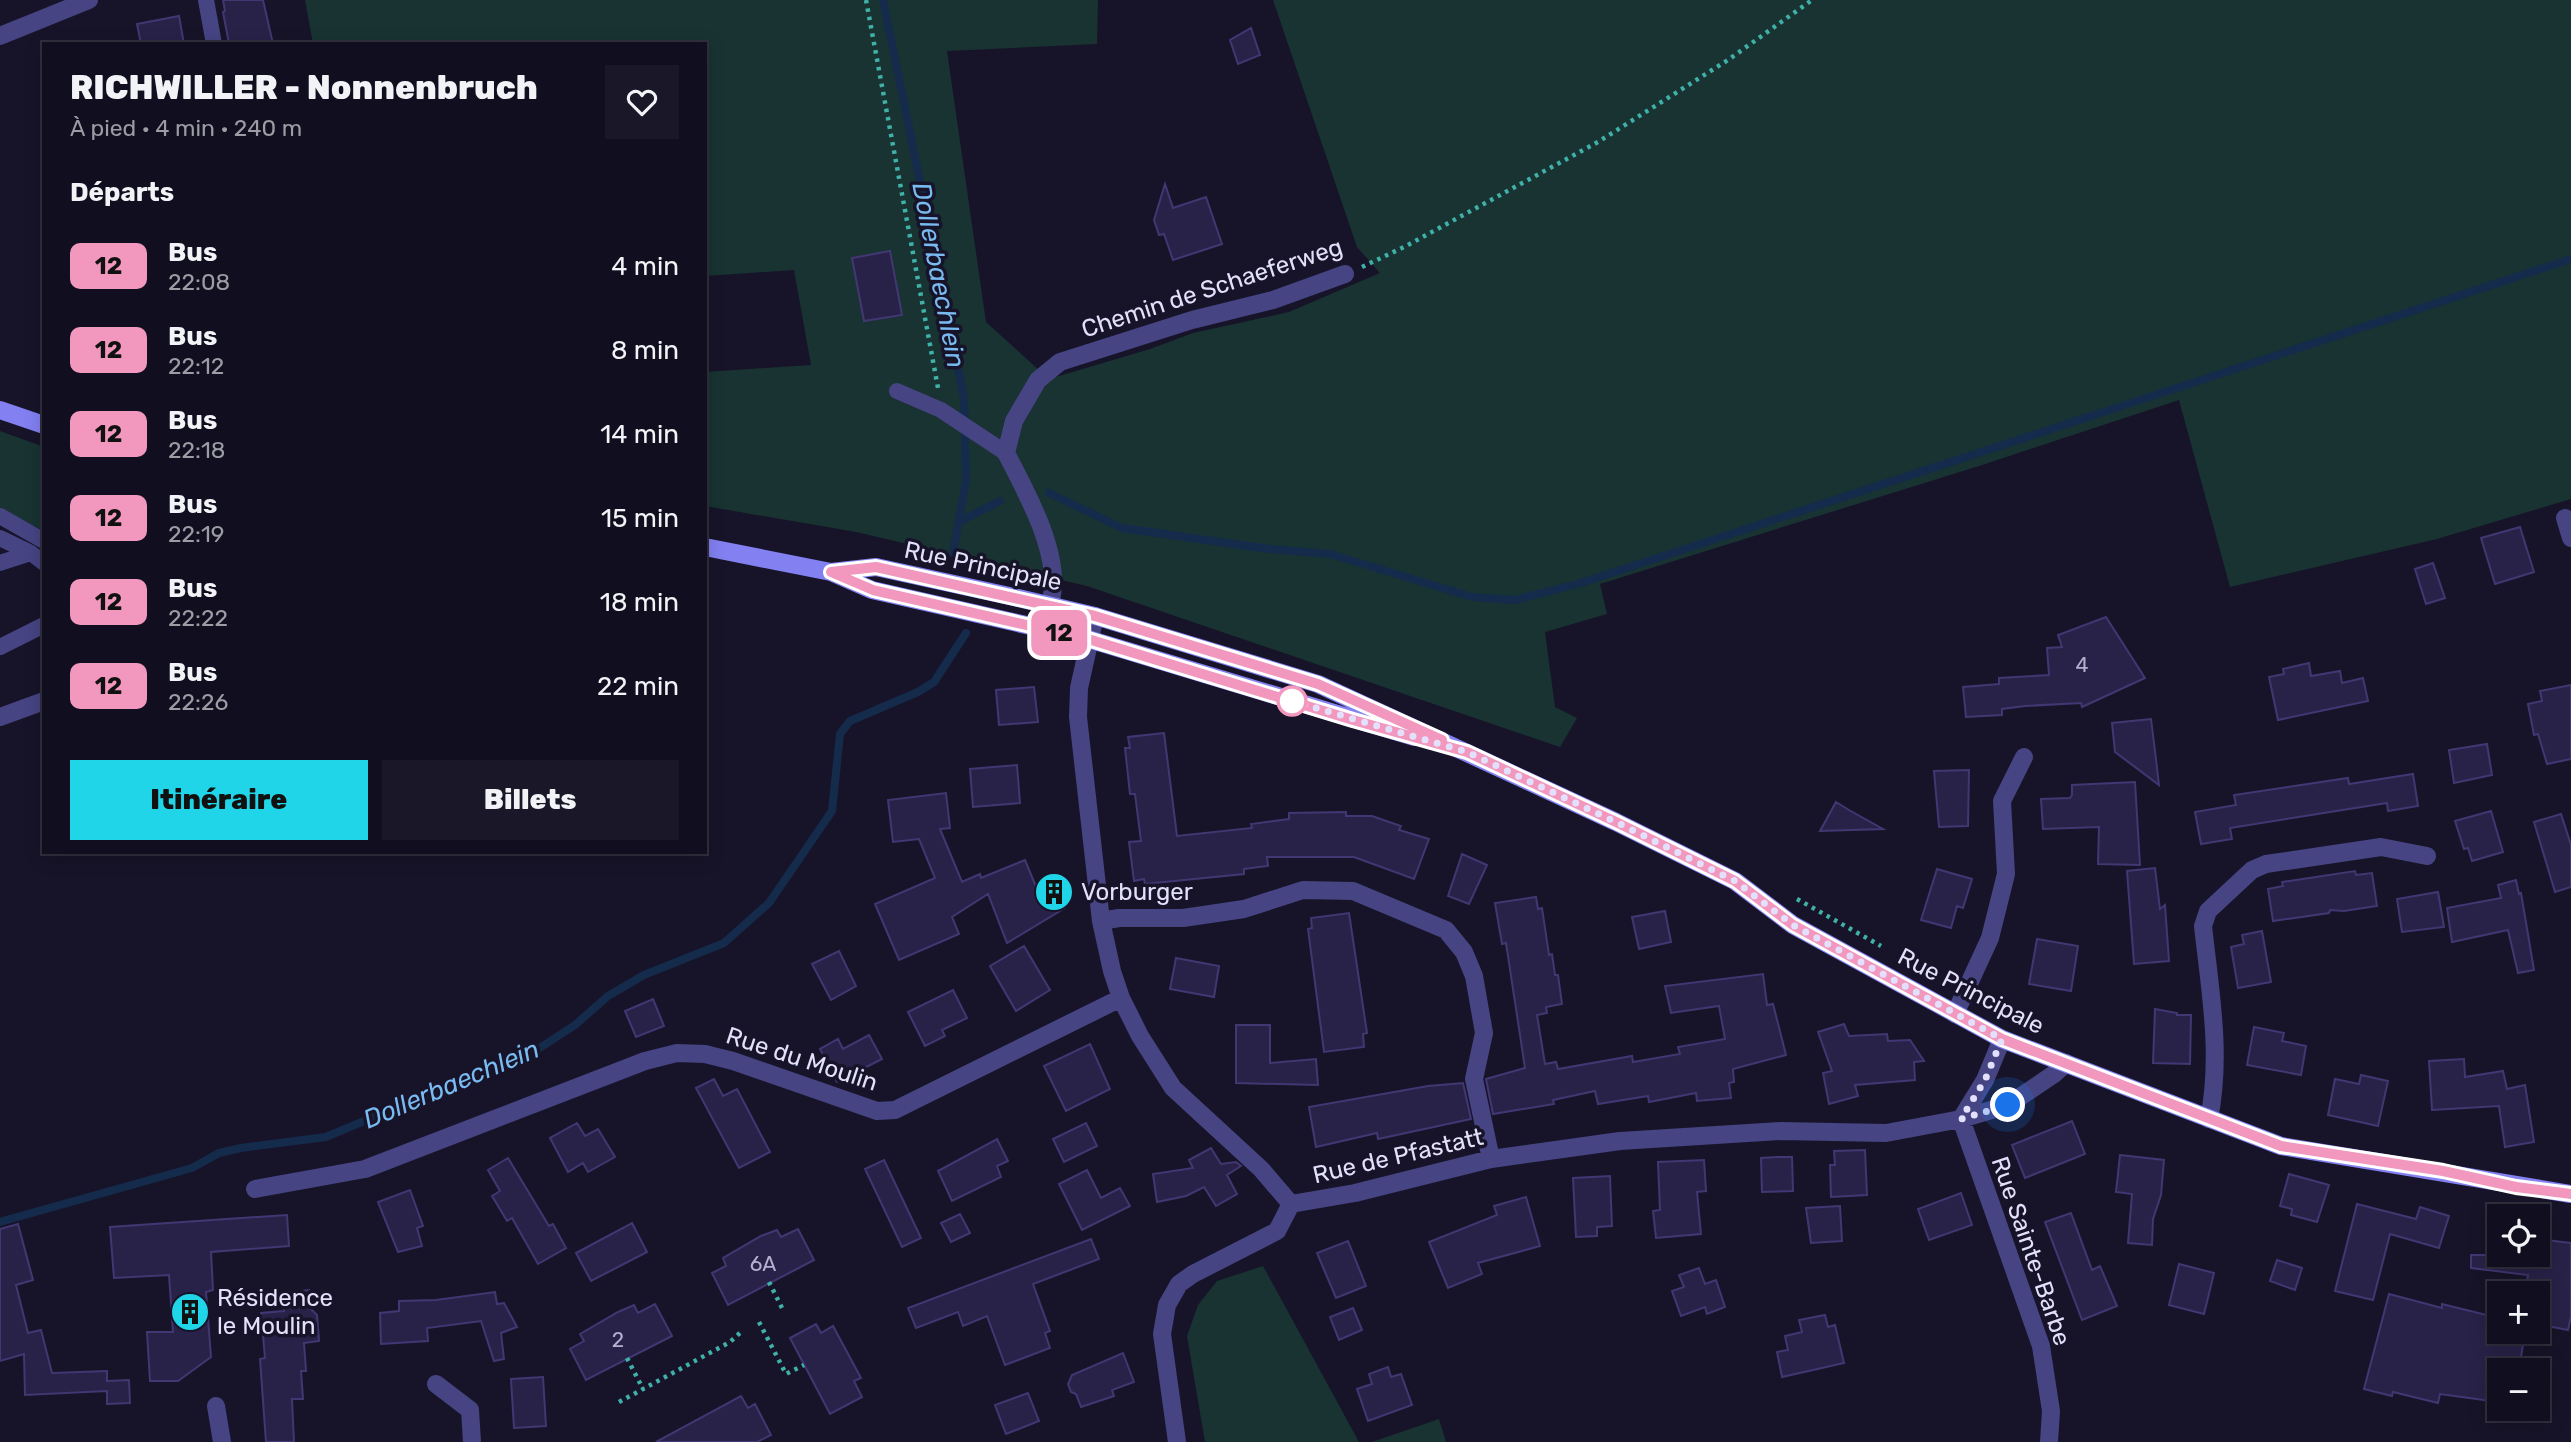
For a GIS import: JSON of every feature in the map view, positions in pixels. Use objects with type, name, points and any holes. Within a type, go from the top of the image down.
[{"type":"main road","points":[[0,410],[42,424]]},
{"type":"main road","points":[[707,547],[831,572]]},
{"type":"main road","name":"Rue Principale","points":[[831,572],[876,567],[1095,616],[1318,684],[1616,822],[1735,881],[1793,925],[2002,1039],[2281,1146],[2571,1194]]},
{"type":"main road","name":"Rue Principale","points":[[831,572],[873,590],[1088,639],[1467,752]]},
{"type":"street","points":[[0,36],[89,0]]},
{"type":"street","name":"Chemin de Schaeferweg","points":[[1006,453],[1014,421],[1038,380],[1060,362],[1192,320],[1273,300],[1345,274]]},
{"type":"street","points":[[1006,453],[1034,508],[1052,569],[1051,606],[1045,629]]},
{"type":"street","points":[[2565,518],[2571,538]]},
{"type":"street","name":"Rue de Pfastatt","points":[[1095,616],[1079,688],[1078,717],[1101,921],[1112,971],[1121,998],[1140,1036],[1173,1088],[1261,1170],[1291,1205],[1355,1193],[1491,1159],[1620,1141],[1781,1131],[1886,1133],[1961,1119],[2008,1105],[2066,1063]]},
{"type":"street","points":[[0,717],[42,702]]},
{"type":"street","points":[[1955,1014],[1990,938],[2006,874],[2002,801],[2024,757]]},
{"type":"street","points":[[2209,1119],[2215,1089],[2216,1047],[2203,926],[2208,911],[2252,870],[2266,863],[2381,847],[2427,856]]},
{"type":"street","points":[[1101,921],[1119,918],[1183,918],[1244,909],[1303,890],[1353,891],[1446,930],[1464,952],[1474,976],[1484,1033],[1474,1079],[1491,1159]]},
{"type":"street","name":"Rue du Moulin","points":[[256,1189],[365,1169],[645,1061],[677,1053],[705,1054],[733,1061],[877,1111],[895,1110],[1121,998]]},
{"type":"street","points":[[1961,1119],[1985,1080],[2002,1039]]},
{"type":"street","name":"Rue Sainte-Barbe","points":[[1961,1119],[2041,1346],[2052,1411],[2049,1442]]},
{"type":"street","points":[[1177,1442],[1161,1334],[1167,1305],[1179,1284],[1193,1274],[1277,1231],[1291,1205]]},
{"type":"street","points":[[436,1384],[470,1410],[472,1442]]},
{"type":"street","points":[[216,1406],[222,1442]]},
{"type":"lane","points":[[206,0],[214,42]]},
{"type":"lane","points":[[897,391],[941,410],[1006,453]]},
{"type":"lane","points":[[0,516],[42,540]]},
{"type":"lane","points":[[0,538],[37,558]]},
{"type":"lane","points":[[0,563],[37,558]]},
{"type":"lane","points":[[0,647],[42,626]]},
{"type":"path","points":[[866,0],[941,410]]},
{"type":"path","name":"Chemin de Schaeferweg","points":[[1345,274],[1406,246],[1598,142],[1728,60],[1812,0]]},
{"type":"path","points":[[769,1282],[782,1310]]},
{"type":"path","points":[[759,1322],[786,1374],[804,1365]]},
{"type":"path","points":[[619,1402],[730,1342],[741,1332]]},
{"type":"path","points":[[626,1358],[643,1389]]},
{"type":"green space","points":[[305,0],[1098,0],[1097,44],[947,51],[986,322],[1049,379],[1150,349],[1193,333],[1289,312],[1380,273],[1357,247],[1273,0],[2571,0],[2571,499],[2437,539],[2230,587],[2179,400],[1979,466],[1600,584],[1607,614],[1545,632],[1555,707],[1577,718],[1560,747],[1087,586],[856,532],[707,506],[707,372],[811,365],[794,270],[707,276],[707,42],[313,42]]},
{"type":"green space","points":[[0,431],[42,446],[42,530],[0,508]]},
{"type":"green space","points":[[1263,1266],[1359,1442],[1205,1442],[1187,1336],[1198,1305],[1217,1281]]},
{"type":"green space","points":[[1439,1419],[1446,1442],[1372,1442]]},
{"type":"building","points":[[223,0],[263,0],[273,42],[229,42],[223,12]]},
{"type":"building","points":[[179,16],[184,42],[141,42],[137,24]]},
{"type":"building","points":[[1251,28],[1260,55],[1238,64],[1230,40]]},
{"type":"building","points":[[1165,184],[1173,208],[1206,197],[1222,244],[1173,260],[1164,234],[1159,235],[1154,220]]},
{"type":"building","points":[[890,251],[902,315],[864,321],[852,258]]},
{"type":"building","points":[[2520,527],[2534,572],[2495,584],[2481,538]]},
{"type":"building","points":[[2433,563],[2445,598],[2426,604],[2415,569]]},
{"type":"building","points":[[2106,617],[2145,678],[2082,707],[2081,703],[2025,706],[2002,709],[2002,715],[1966,717],[1963,687],[1999,684],[1999,678],[2049,675],[2047,648],[2062,647],[2058,635]]},
{"type":"building","points":[[2309,663],[2311,676],[2340,671],[2342,683],[2363,678],[2368,701],[2278,720],[2269,677],[2284,674],[2283,669]]},
{"type":"building","points":[[2571,685],[2571,759],[2547,764],[2538,734],[2534,735],[2528,704],[2542,701],[2540,691]]},
{"type":"building","points":[[1034,687],[1038,722],[999,725],[996,690]]},
{"type":"building","points":[[2151,719],[2159,785],[2115,752],[2112,723]]},
{"type":"building","points":[[1164,733],[1177,836],[1252,828],[1251,824],[1289,819],[1289,813],[1346,812],[1346,816],[1372,816],[1401,826],[1399,830],[1429,839],[1414,879],[1354,857],[1267,857],[1268,866],[1244,869],[1244,874],[1145,884],[1144,879],[1134,881],[1129,842],[1141,841],[1135,794],[1130,794],[1125,748],[1130,748],[1128,737]]},
{"type":"building","points":[[2487,744],[2492,775],[2454,783],[2449,750]]},
{"type":"building","points":[[1017,765],[1020,803],[973,807],[970,769]]},
{"type":"building","points":[[1969,770],[1968,826],[1939,827],[1934,771]]},
{"type":"building","points":[[2413,774],[2418,806],[2388,811],[2387,803],[2230,828],[2232,839],[2201,844],[2195,812],[2236,805],[2234,795],[2348,778],[2349,784]]},
{"type":"building","points":[[2135,782],[2140,865],[2098,864],[2099,827],[2043,829],[2041,799],[2070,798],[2072,785]]},
{"type":"building","points":[[946,793],[950,828],[940,829],[962,882],[980,874],[981,878],[1025,860],[1039,894],[1052,887],[1065,908],[1007,943],[988,894],[952,917],[959,934],[899,960],[875,904],[935,878],[919,839],[893,842],[888,800]]},
{"type":"building","points":[[1836,802],[1849,810],[1883,829],[1820,831]]},
{"type":"building","points":[[2491,811],[2503,852],[2472,861],[2468,848],[2464,849],[2455,821]]},
{"type":"building","points":[[2561,814],[2571,845],[2571,887],[2555,892],[2534,822]]},
{"type":"building","points":[[1462,854],[1487,865],[1469,904],[1448,896]]},
{"type":"building","points":[[2155,868],[2160,909],[2165,905],[2169,961],[2134,964],[2127,871]]},
{"type":"building","points":[[1937,869],[1972,879],[1963,908],[1957,906],[1951,928],[1921,920]]},
{"type":"building","points":[[2355,871],[2356,875],[2372,873],[2377,906],[2344,911],[2330,910],[2329,913],[2273,921],[2268,889],[2283,886],[2282,882]]},
{"type":"building","points":[[2516,880],[2519,894],[2521,893],[2534,970],[2518,973],[2508,930],[2452,942],[2447,908],[2501,898],[2498,885]]},
{"type":"building","points":[[2438,892],[2444,927],[2402,932],[2397,899]]},
{"type":"building","points":[[1536,897],[1538,909],[1542,908],[1549,955],[1552,954],[1555,975],[1558,975],[1562,1004],[1546,1007],[1547,1013],[1537,1015],[1545,1064],[1556,1062],[1558,1069],[1632,1056],[1633,1062],[1680,1054],[1678,1047],[1725,1039],[1719,1006],[1671,1013],[1665,986],[1763,974],[1767,1005],[1773,1004],[1786,1055],[1733,1069],[1734,1082],[1729,1083],[1731,1098],[1697,1101],[1696,1093],[1649,1102],[1648,1096],[1598,1104],[1595,1091],[1553,1100],[1554,1104],[1493,1114],[1486,1079],[1525,1068],[1506,943],[1502,944],[1495,903]]},
{"type":"building","points":[[1665,911],[1671,942],[1639,949],[1632,917]]},
{"type":"building","points":[[1349,913],[1367,1033],[1363,1034],[1364,1047],[1324,1052],[1308,929],[1312,928],[1311,918]]},
{"type":"building","points":[[2262,931],[2271,982],[2238,988],[2231,947],[2244,944],[2242,935]]},
{"type":"building","points":[[2037,939],[2078,946],[2071,991],[2029,984]]},
{"type":"building","points":[[1024,946],[1050,990],[1016,1011],[990,966]]},
{"type":"building","points":[[839,951],[856,986],[831,1000],[812,964]]},
{"type":"building","points":[[1176,958],[1219,966],[1214,997],[1170,989]]},
{"type":"building","points":[[953,990],[967,1018],[942,1030],[945,1036],[925,1046],[908,1012]]},
{"type":"building","points":[[653,999],[664,1026],[636,1037],[625,1011]]},
{"type":"building","points":[[2155,1009],[2177,1015],[2191,1015],[2190,1064],[2153,1063]]},
{"type":"building","points":[[1844,1024],[1849,1036],[1887,1034],[1888,1041],[1910,1040],[1924,1061],[1914,1062],[1915,1080],[1855,1085],[1858,1096],[1829,1104],[1823,1073],[1832,1071],[1818,1032]]},
{"type":"building","points":[[1236,1025],[1270,1025],[1270,1063],[1316,1059],[1318,1085],[1236,1083]]},
{"type":"building","points":[[2254,1027],[2284,1033],[2282,1041],[2306,1046],[2301,1075],[2247,1065]]},
{"type":"building","points":[[869,1035],[882,1059],[837,1082],[820,1049],[838,1039],[843,1049]]},
{"type":"building","points":[[1090,1044],[1110,1089],[1066,1111],[1044,1066]]},
{"type":"building","points":[[2464,1059],[2465,1077],[2503,1071],[2507,1089],[2525,1085],[2534,1142],[2505,1147],[2499,1106],[2432,1110],[2429,1061]]},
{"type":"building","points":[[2361,1075],[2388,1081],[2378,1126],[2328,1115],[2335,1079],[2359,1084]]},
{"type":"building","points":[[714,1079],[723,1096],[737,1089],[770,1152],[739,1168],[696,1088]]},
{"type":"building","points":[[1463,1083],[1471,1119],[1378,1139],[1377,1133],[1316,1147],[1309,1107],[1428,1086]]},
{"type":"building","points":[[2072,1121],[2085,1154],[2025,1178],[2012,1145]]},
{"type":"building","points":[[577,1123],[585,1136],[598,1129],[615,1157],[588,1172],[583,1163],[568,1172],[550,1138]]},
{"type":"building","points":[[1086,1123],[1097,1146],[1064,1162],[1053,1139]]},
{"type":"building","points":[[997,1139],[1008,1161],[997,1166],[1001,1177],[952,1201],[938,1171]]},
{"type":"building","points":[[1211,1148],[1221,1164],[1236,1162],[1241,1166],[1227,1175],[1237,1194],[1216,1206],[1204,1187],[1186,1196],[1157,1202],[1153,1174],[1193,1168],[1189,1160]]},
{"type":"building","points":[[1865,1150],[1867,1195],[1831,1197],[1830,1165],[1835,1165],[1834,1151]]},
{"type":"building","points":[[2120,1155],[2164,1160],[2161,1195],[2153,1219],[2152,1245],[2128,1243],[2132,1194],[2116,1192]]},
{"type":"building","points":[[1792,1157],[1793,1191],[1762,1192],[1761,1158]]},
{"type":"building","points":[[508,1158],[549,1226],[553,1224],[566,1248],[538,1264],[512,1218],[507,1221],[492,1196],[500,1191],[488,1170]]},
{"type":"building","points":[[884,1160],[921,1238],[902,1247],[865,1169]]},
{"type":"building","points":[[1704,1160],[1706,1191],[1697,1192],[1701,1234],[1656,1238],[1653,1211],[1660,1210],[1658,1162]]},
{"type":"building","points":[[1087,1170],[1101,1198],[1120,1188],[1130,1206],[1082,1230],[1059,1184]]},
{"type":"building","points":[[2289,1174],[2329,1185],[2317,1222],[2291,1215],[2292,1209],[2280,1206]]},
{"type":"building","points":[[1610,1176],[1612,1226],[1597,1227],[1597,1236],[1576,1237],[1573,1178]]},
{"type":"building","points":[[410,1190],[423,1226],[417,1228],[422,1246],[398,1252],[378,1202]]},
{"type":"building","points":[[1961,1193],[1972,1225],[1929,1240],[1918,1209]]},
{"type":"building","points":[[1526,1197],[1540,1246],[1478,1263],[1482,1274],[1448,1288],[1429,1242],[1497,1215],[1494,1206]]},
{"type":"building","points":[[2357,1204],[2416,1219],[2420,1207],[2449,1216],[2439,1248],[2390,1234],[2373,1300],[2335,1291]]},
{"type":"building","points":[[1840,1206],[1842,1241],[1811,1243],[1806,1208]]},
{"type":"building","points":[[2071,1213],[2092,1270],[2100,1266],[2117,1306],[2082,1320],[2045,1222]]},
{"type":"building","points":[[960,1214],[970,1233],[951,1242],[941,1223]]},
{"type":"building","name":"Résidence le Moulin","points":[[287,1215],[289,1246],[211,1252],[213,1290],[206,1292],[211,1357],[178,1381],[150,1381],[147,1332],[173,1332],[169,1275],[114,1278],[110,1227]]},
{"type":"building","points":[[632,1223],[647,1252],[591,1281],[576,1253]]},
{"type":"building","points":[[18,1224],[33,1280],[16,1285],[28,1333],[41,1330],[52,1373],[107,1371],[107,1381],[129,1380],[130,1403],[107,1404],[107,1391],[25,1395],[24,1354],[0,1361],[0,1229]]},
{"type":"building","points":[[798,1229],[814,1260],[728,1305],[712,1273],[726,1266],[723,1258],[761,1236],[777,1230],[781,1237]]},
{"type":"building","points":[[1091,1239],[1099,1259],[1033,1284],[1050,1331],[1045,1333],[1050,1348],[1005,1365],[987,1316],[963,1326],[958,1312],[916,1328],[908,1308]]},
{"type":"building","points":[[2550,1240],[2571,1243],[2571,1316],[2568,1330],[2550,1326],[2550,1281],[2527,1281],[2528,1275],[2471,1268],[2471,1255],[2487,1255],[2487,1267],[2550,1267]]},
{"type":"building","points":[[1348,1241],[1366,1286],[1336,1298],[1317,1253]]},
{"type":"building","points":[[2277,1260],[2302,1268],[2295,1290],[2270,1281]]},
{"type":"building","points":[[2179,1264],[2214,1273],[2204,1314],[2169,1305]]},
{"type":"building","points":[[1699,1268],[1705,1284],[1716,1280],[1725,1307],[1707,1314],[1705,1307],[1681,1316],[1672,1291],[1684,1287],[1679,1275]]},
{"type":"building","points":[[309,1290],[311,1309],[317,1315],[319,1341],[304,1343],[306,1371],[301,1371],[303,1399],[292,1399],[294,1442],[266,1442],[260,1359],[265,1358],[261,1313],[284,1311],[282,1293]]},
{"type":"building","points":[[495,1292],[497,1304],[504,1303],[517,1327],[501,1333],[504,1359],[494,1361],[481,1321],[427,1328],[428,1341],[381,1344],[380,1313],[399,1311],[399,1301],[436,1300]]},
{"type":"building","points":[[2389,1294],[2442,1308],[2442,1304],[2487,1315],[2487,1344],[2523,1344],[2521,1358],[2487,1358],[2487,1400],[2440,1394],[2438,1403],[2393,1392],[2392,1396],[2364,1389]]},
{"type":"building","points":[[655,1304],[672,1336],[586,1380],[570,1349],[584,1341],[580,1334],[634,1305],[638,1313]]},
{"type":"building","points":[[1353,1308],[1362,1330],[1339,1340],[1330,1317]]},
{"type":"building","points":[[1825,1315],[1828,1327],[1835,1325],[1844,1363],[1782,1377],[1777,1352],[1788,1350],[1785,1336],[1802,1332],[1799,1320]]},
{"type":"building","points":[[816,1324],[821,1333],[833,1326],[861,1378],[854,1381],[862,1397],[830,1414],[790,1338]]},
{"type":"building","points":[[1123,1353],[1134,1382],[1112,1390],[1114,1396],[1081,1407],[1068,1384],[1072,1375]]},
{"type":"building","points":[[1388,1367],[1391,1377],[1401,1374],[1412,1405],[1368,1421],[1357,1389],[1372,1384],[1369,1374]]},
{"type":"building","points":[[543,1377],[546,1426],[514,1428],[511,1379]]},
{"type":"building","points":[[1028,1393],[1039,1421],[1006,1434],[995,1405]]},
{"type":"building","points":[[741,1396],[748,1408],[755,1404],[771,1435],[757,1442],[656,1442]]},
{"type":"waterway","name":"Dollerbaechlein","points":[[883,0],[964,398],[966,481],[953,553]]},
{"type":"waterway","points":[[1049,493],[1122,528],[1269,549],[1330,554],[1472,597],[1515,600],[1581,583],[2571,259]]},
{"type":"waterway","points":[[959,522],[1000,501]]},
{"type":"waterway","name":"Dollerbaechlein","points":[[0,1222],[192,1168],[219,1153],[326,1137],[529,1055],[575,1025],[608,996],[644,975],[724,943],[769,903],[832,811],[840,734],[850,721],[918,692],[934,682],[966,633]]},
{"type":"bus line","name":"12","points":[[1442,740],[1318,684],[1095,616],[876,567],[831,572],[873,590],[1088,639],[1467,752],[1735,881],[1793,925],[2002,1039],[2281,1146],[2571,1194]]},
{"type":"place","name":"Vorburger","points":[[1054,892]]},
{"type":"place","name":"Résidence le Moulin","points":[[190,1312]]},
{"type":"route","points":[[1292,701],[1467,752],[1735,881],[1793,925],[2002,1039],[1985,1080],[1961,1119],[2008,1105]]}]
